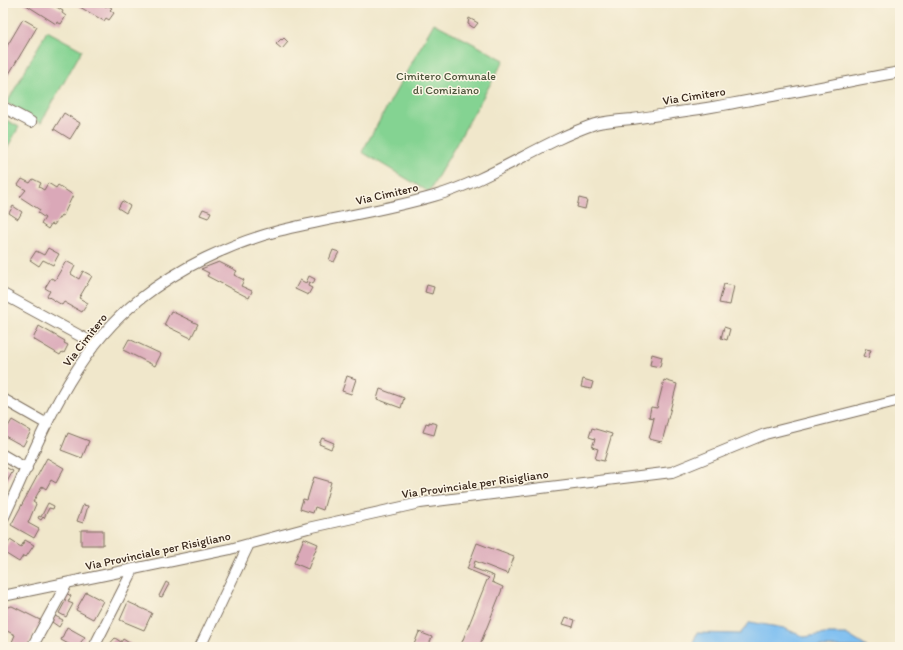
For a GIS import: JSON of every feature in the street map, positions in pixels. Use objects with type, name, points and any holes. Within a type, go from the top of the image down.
[{"type":"street","name":"Via Cimitero","points":[[3,519],[47,424],[70,380],[95,344],[110,326],[140,299],[188,268],[225,250],[276,232],[390,209],[439,195],[471,183],[559,139],[598,123],[723,105],[900,72]]},
{"type":"street","points":[[3,107],[31,122]]},
{"type":"street","points":[[3,294],[95,344]]},
{"type":"street","points":[[3,399],[47,424]]},
{"type":"street","name":"Via Provinciale per Risigliano","points":[[3,596],[133,570],[420,503],[672,472],[766,434],[900,400]]},
{"type":"street","points":[[3,455],[27,469]]},
{"type":"street","points":[[200,647],[249,544]]},
{"type":"street","points":[[94,647],[133,570]]},
{"type":"street","points":[[32,647],[66,583]]},
{"type":"green space","name":"Cimitero Comunale di Comiziano","points":[[434,23],[504,60],[429,192],[362,152]]},
{"type":"green space","points":[[47,31],[82,50],[41,123],[7,103]]},
{"type":"green space","points":[[3,118],[19,127],[3,155]]},
{"type":"water","points":[[750,622],[784,628],[804,637],[825,634],[846,634],[867,647],[691,647],[697,633],[740,634]]},
{"type":"building","points":[[23,3],[50,3],[63,11],[62,13],[66,16],[61,24],[57,22],[56,24]]},
{"type":"building","points":[[73,3],[102,3],[106,7],[107,5],[112,8],[110,10],[114,13],[109,20],[106,18],[104,21]]},
{"type":"building","points":[[469,18],[478,23],[474,28],[468,24]]},
{"type":"building","points":[[23,19],[37,27],[3,84],[3,53]]},
{"type":"building","points":[[284,38],[288,42],[282,49],[276,44]]},
{"type":"building","points":[[64,113],[80,123],[70,139],[54,129]]},
{"type":"building","points":[[22,179],[30,183],[33,179],[41,183],[39,187],[44,190],[48,183],[56,188],[58,185],[73,195],[63,216],[61,215],[54,225],[51,224],[48,229],[41,224],[45,218],[38,213],[40,210],[20,197],[26,190],[18,185]]},
{"type":"building","points":[[579,198],[587,200],[585,209],[577,207]]},
{"type":"building","points":[[122,201],[130,206],[126,213],[118,208]]},
{"type":"building","points":[[13,206],[22,212],[18,219],[9,213]]},
{"type":"building","points":[[203,209],[211,212],[208,218],[200,215]]},
{"type":"building","points":[[48,248],[59,254],[53,265],[43,260],[39,266],[30,260],[36,251],[44,255]]},
{"type":"building","points":[[333,250],[339,252],[334,262],[329,260]]},
{"type":"building","points":[[66,261],[75,266],[71,274],[79,279],[83,271],[92,276],[79,298],[88,303],[82,312],[64,302],[62,305],[47,296],[50,291],[45,288],[51,278],[55,280]]},
{"type":"building","points":[[219,262],[237,271],[234,275],[244,280],[241,286],[252,291],[249,298],[207,276],[209,273],[201,269]]},
{"type":"building","points":[[309,276],[315,279],[313,284],[309,282],[308,286],[312,288],[308,295],[295,289],[300,280],[306,283]]},
{"type":"building","points":[[724,284],[734,286],[730,305],[719,303]]},
{"type":"building","points":[[427,285],[434,287],[432,294],[425,292]]},
{"type":"building","points":[[171,311],[198,324],[191,338],[164,325]]},
{"type":"building","points":[[39,326],[65,341],[64,343],[68,345],[64,353],[62,352],[60,355],[33,339]]},
{"type":"building","points":[[724,327],[730,329],[727,340],[721,338]]},
{"type":"building","points":[[129,339],[161,354],[155,366],[123,350]]},
{"type":"building","points":[[866,349],[871,350],[868,358],[863,356]]},
{"type":"building","points":[[652,354],[662,357],[660,367],[650,365]]},
{"type":"building","points":[[347,376],[356,379],[351,394],[342,391]]},
{"type":"building","points":[[583,379],[593,382],[591,389],[581,387]]},
{"type":"building","points":[[664,380],[677,384],[662,442],[649,439],[654,418],[649,417],[651,407],[657,408]]},
{"type":"building","points":[[380,389],[404,398],[401,408],[377,399]]},
{"type":"building","points":[[12,420],[31,431],[23,446],[3,435]]},
{"type":"building","points":[[429,422],[437,424],[434,435],[423,432],[426,423],[429,424]]},
{"type":"building","points":[[592,428],[612,434],[604,461],[595,459],[598,449],[592,447],[595,439],[589,437]]},
{"type":"building","points":[[68,433],[89,441],[82,458],[61,450]]},
{"type":"building","points":[[322,438],[334,443],[331,449],[319,444]]},
{"type":"building","points":[[47,458],[64,468],[56,483],[51,480],[46,489],[42,486],[33,502],[36,504],[28,523],[39,529],[34,538],[11,525]]},
{"type":"building","points":[[3,466],[13,471],[3,489]]},
{"type":"building","points":[[314,477],[331,482],[323,510],[315,507],[313,513],[300,509],[303,499],[307,500]]},
{"type":"building","points":[[48,503],[54,506],[53,509],[49,508],[44,518],[43,517],[41,520],[38,518],[39,516],[41,517]]},
{"type":"building","points":[[83,505],[88,506],[83,523],[77,521]]},
{"type":"building","points":[[81,530],[103,530],[103,545],[81,545]]},
{"type":"building","points":[[304,538],[318,544],[308,569],[294,563]]},
{"type":"building","points":[[10,540],[21,547],[25,540],[34,545],[26,557],[23,556],[19,562],[3,552]]},
{"type":"building","points":[[477,543],[514,557],[508,574],[475,561],[473,568],[494,576],[492,582],[503,587],[479,647],[460,647],[489,578],[467,569]]},
{"type":"building","points":[[166,582],[169,584],[162,597],[159,596]]},
{"type":"building","points":[[86,592],[103,601],[93,619],[76,610]]},
{"type":"building","points":[[66,593],[71,596],[68,602],[73,604],[66,617],[59,613],[66,600],[63,599]]},
{"type":"building","points":[[128,602],[152,613],[144,630],[120,620]]},
{"type":"building","points":[[12,606],[44,622],[39,631],[36,629],[27,647],[22,647],[12,642],[15,635],[3,629],[3,608]]},
{"type":"building","points":[[55,616],[63,620],[59,627],[52,622]]},
{"type":"building","points":[[566,617],[575,620],[573,627],[563,624]]},
{"type":"building","points":[[67,627],[85,637],[77,647],[74,647],[61,640]]},
{"type":"building","points":[[419,632],[432,637],[428,647],[413,647]]},
{"type":"building","points":[[115,638],[121,642],[123,639],[134,646],[107,647]]}]
